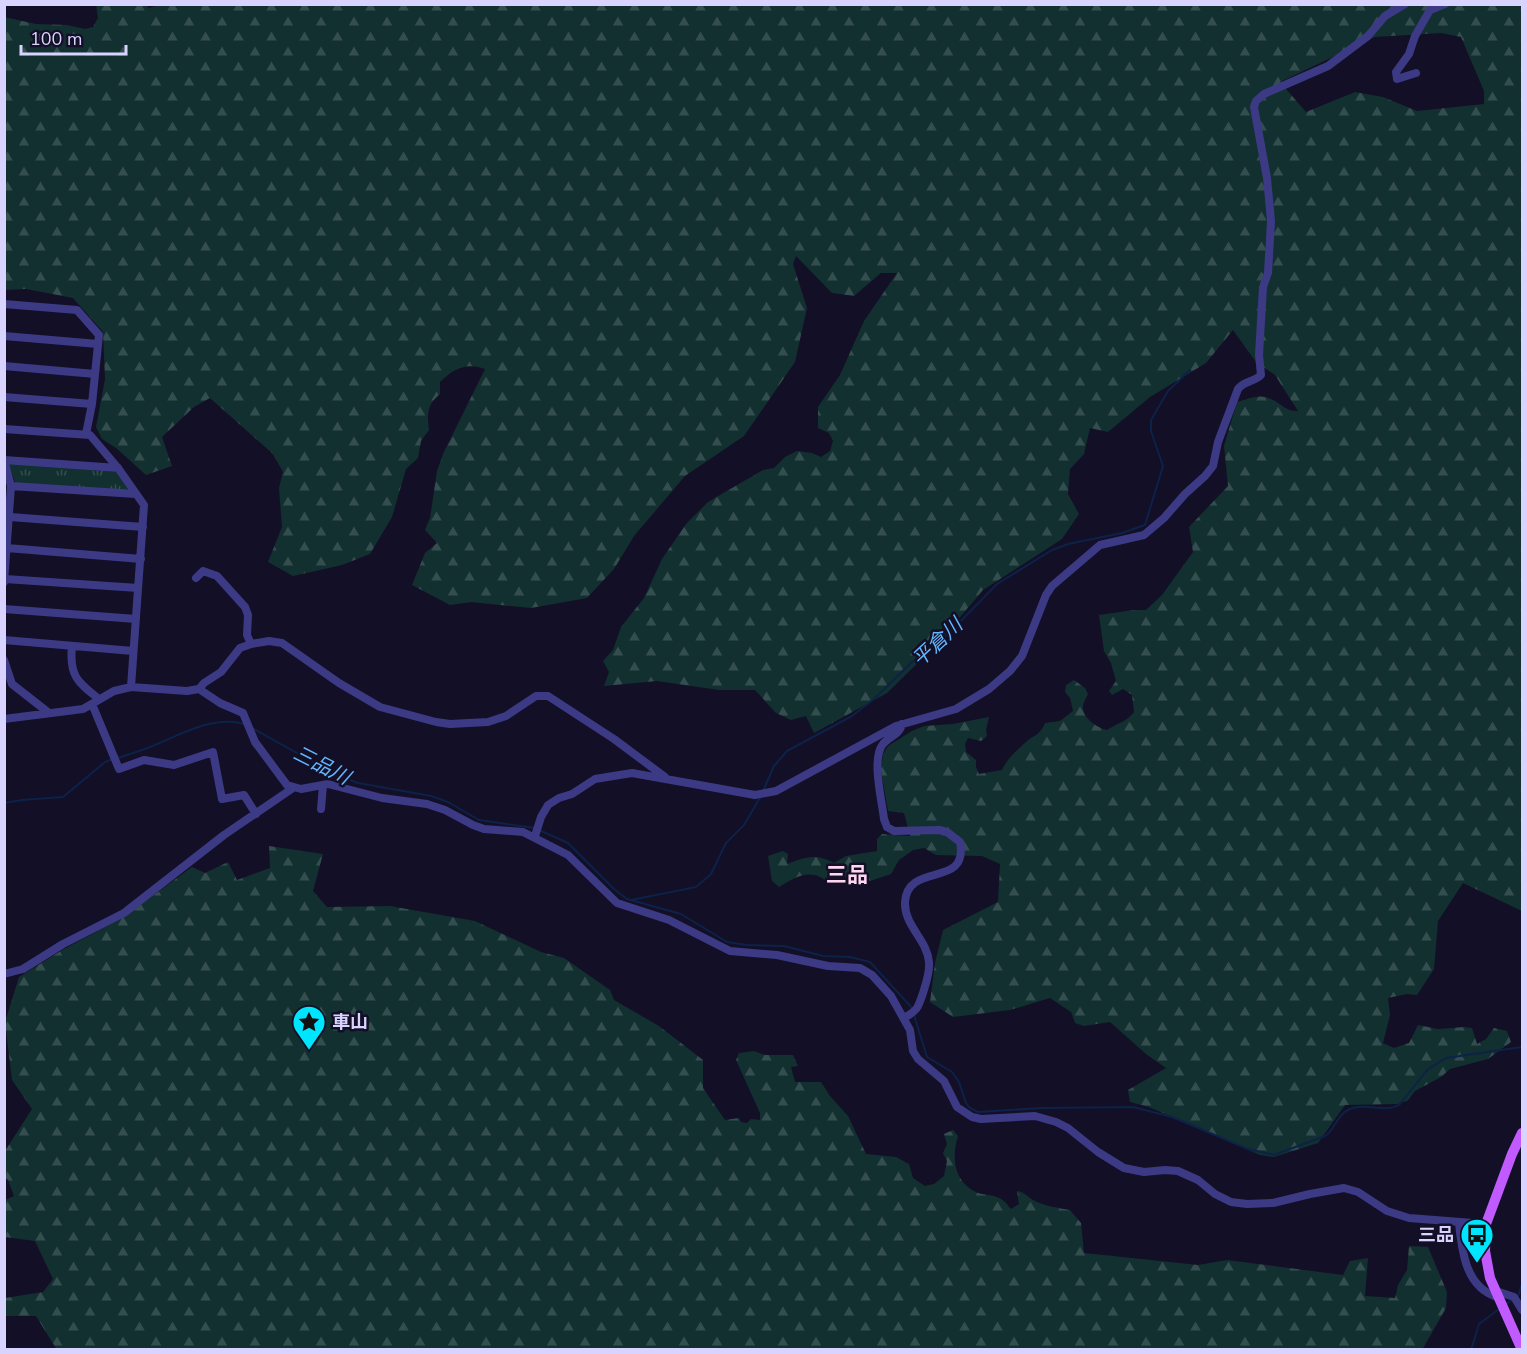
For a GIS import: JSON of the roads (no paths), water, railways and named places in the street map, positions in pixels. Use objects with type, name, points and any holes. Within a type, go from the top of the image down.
[{"type":"main road","points":[[1522,1133],[1486,1224],[1485,1251],[1490,1278],[1522,1350]]},
{"type":"street","points":[[536,830],[548,805],[559,798],[572,794],[595,779],[632,773],[755,795],[765,794],[786,786],[902,724],[956,709],[989,689],[1010,671],[1022,656],[1046,595],[1052,586],[1100,545],[1144,535],[1164,518],[1213,466],[1218,442],[1241,384],[1256,380],[1261,375],[1259,355],[1263,287],[1268,273],[1271,221],[1267,178],[1254,107],[1256,100],[1264,94],[1328,66],[1368,36],[1385,16],[1405,4]]},
{"type":"street","points":[[1416,73],[1397,79],[1396,72],[1409,54],[1415,36],[1430,10],[1445,4]]},
{"type":"street","points":[[4,304],[77,310],[99,335],[92,404],[86,434]]},
{"type":"street","points":[[4,336],[98,344]]},
{"type":"street","points":[[4,366],[95,374]]},
{"type":"street","points":[[4,397],[92,404]]},
{"type":"street","points":[[4,429],[90,435],[118,468],[144,505],[131,687]]},
{"type":"street","points":[[118,468],[4,460],[11,486],[5,581],[138,588]]},
{"type":"street","points":[[11,486],[136,494]]},
{"type":"street","points":[[10,517],[143,527]]},
{"type":"street","points":[[7,548],[141,559]]},
{"type":"street","points":[[196,578],[202,571],[214,573],[240,602],[248,615],[247,635],[250,644]]},
{"type":"street","points":[[4,609],[136,619]]},
{"type":"street","points":[[4,640],[133,651]]},
{"type":"street","points":[[4,719],[82,709],[114,691],[131,687],[187,691],[199,689],[221,672],[240,648],[270,641],[282,643],[339,683],[374,704],[436,722],[450,724],[488,722],[506,716],[536,696],[548,696],[614,739],[667,779]]},
{"type":"street","points":[[72,646],[70,663],[73,673],[80,685],[96,701],[119,768],[144,760],[174,765],[213,752],[222,799],[244,795],[256,814]]},
{"type":"street","points":[[4,660],[12,684],[49,713]]},
{"type":"street","points":[[199,689],[220,703],[243,713],[255,742],[287,785],[293,788],[323,785],[382,798],[436,806],[484,829],[524,832],[536,830],[568,855],[617,903],[669,920],[729,951],[777,955],[828,966],[860,968],[872,975],[909,1015]]},
{"type":"street","points":[[902,724],[898,733],[882,744],[877,759],[887,827],[894,831],[946,832],[960,842],[962,850],[960,861],[955,867],[949,871],[924,877],[916,882],[907,894],[907,917],[925,948],[929,961],[927,982],[909,1015],[913,1051],[918,1059],[944,1081],[957,1107],[972,1117],[981,1119],[1035,1116],[1056,1122],[1124,1168],[1144,1172],[1178,1171],[1198,1180],[1215,1194],[1231,1202],[1273,1203],[1344,1188],[1358,1192],[1387,1211],[1409,1218],[1486,1224]]},
{"type":"street","points":[[321,809],[323,785]]},
{"type":"street","points":[[4,974],[23,969],[63,944],[124,913],[224,835],[293,788]]},
{"type":"street","points":[[1459,1223],[1461,1247],[1470,1275],[1485,1293],[1514,1298],[1522,1310]]},
{"type":"waterway","name":"平倉川","points":[[763,791],[774,766],[787,751],[852,716],[874,699],[911,663],[950,632],[997,584],[1052,550],[1145,525],[1163,466],[1151,431],[1151,420],[1168,391],[1190,370]]},
{"type":"waterway","name":"三品川","points":[[118,758],[206,725],[219,722],[244,724]]},
{"type":"waterway","name":"三品川","points":[[252,728],[335,774],[358,783],[431,796],[448,802],[479,820],[534,828]]},
{"type":"waterway","name":"三品川","points":[[4,803],[63,797],[105,762],[113,759]]},
{"type":"waterway","name":"平倉川","points":[[631,900],[696,887],[711,874],[726,843],[744,825],[761,796]]},
{"type":"waterway","points":[[539,830],[568,843],[627,899],[681,914],[727,942],[784,946],[823,956],[850,957],[870,962],[913,1009]]},
{"type":"waterway","points":[[914,1015],[927,1057],[952,1072],[959,1082],[966,1103],[978,1112],[1042,1108],[1133,1107],[1172,1117],[1248,1149],[1274,1155],[1325,1136],[1350,1109],[1356,1107],[1389,1108],[1400,1104],[1428,1069],[1446,1058],[1522,1047]]},
{"type":"waterway","points":[[1506,1304],[1518,1296],[1522,1284]]},
{"type":"waterway","points":[[1471,1350],[1479,1324],[1499,1309]]},
{"type":"place","name":"車山","points":[[309,1051]]},
{"type":"place","name":"三品","points":[[1477,1264]]},
{"type":"district","name":"三品","points":[[847,875]]}]
